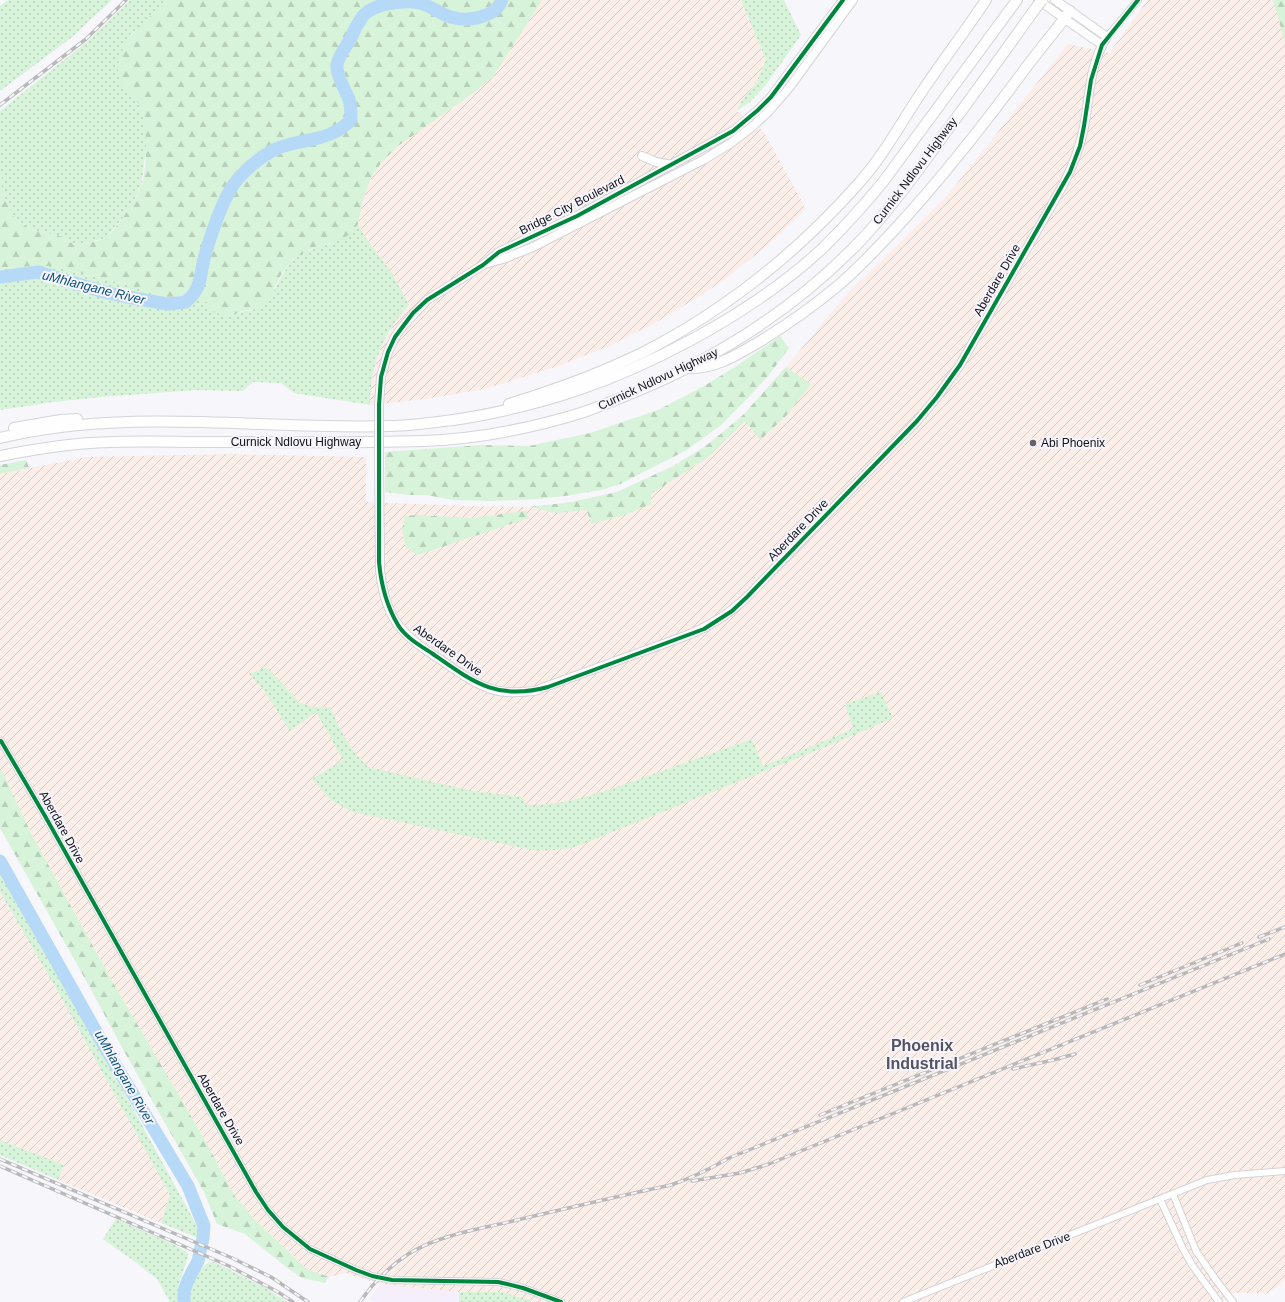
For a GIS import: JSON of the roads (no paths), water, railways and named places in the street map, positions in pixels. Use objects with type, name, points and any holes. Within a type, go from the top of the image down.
[{"type":"main road","points":[[0,431],[61,420],[110,417],[217,416],[364,421],[420,418],[469,412],[506,404],[554,390],[642,353],[683,330],[754,281],[801,243],[860,182],[880,156],[934,73],[986,0]]},
{"type":"main road","points":[[973,19],[991,0]]},
{"type":"main road","name":"Curnick Ndlovu Highway","points":[[0,438],[55,428],[108,423],[163,422],[347,426],[419,424],[485,415],[539,403],[588,388],[637,368],[738,314],[780,284],[825,246],[867,202],[883,182],[1016,0]]},
{"type":"main road","name":"Curnick Ndlovu Highway","points":[[0,456],[26,451],[90,443],[132,441],[427,441],[481,435],[520,429],[585,412],[655,383],[726,348],[774,316],[823,276],[860,240],[896,200],[1042,0]]},
{"type":"main road","points":[[688,368],[708,367],[737,355],[771,335],[842,283],[882,244],[951,166],[979,132],[1067,15]]},
{"type":"street","name":"Bridge City Boulevard","points":[[501,256],[533,247],[705,159],[731,143],[769,111],[789,88],[843,0]]},
{"type":"street","name":"Bridge City Boulevard","points":[[379,461],[378,405],[380,377],[383,366],[395,337],[402,327],[427,300],[483,265],[577,216],[733,131],[771,97],[853,0]]},
{"type":"street","points":[[1055,0],[1067,15],[1102,45]]},
{"type":"street","name":"Aberdare Drive","points":[[379,461],[381,582],[392,613],[399,626],[413,640],[466,677],[478,683],[504,692],[534,691],[704,629],[718,621],[732,611],[747,597],[917,421],[937,398],[960,365],[1070,172],[1080,146],[1091,80],[1102,45],[1138,0]]},
{"type":"street","points":[[1037,5],[1067,15],[1107,37]]},
{"type":"street","points":[[642,156],[656,162],[672,165]]},
{"type":"street","name":"Aberdare Drive","points":[[1,741],[45,816],[256,1192],[268,1210],[283,1227],[310,1249],[343,1265],[372,1276],[392,1280],[502,1283],[523,1288],[561,1302]]},
{"type":"street","name":"Aberdare Drive","points":[[903,1302],[996,1264],[1046,1246],[1207,1180],[1235,1175],[1285,1171]]},
{"type":"street","points":[[1173,1194],[1196,1251],[1233,1302]]},
{"type":"street","points":[[1160,1199],[1192,1265],[1219,1302]]},
{"type":"waterway","name":"uMhlangane River","points":[[0,277],[38,272],[104,292],[127,297],[168,304],[186,302],[199,285],[205,255],[214,226],[227,195],[241,175],[269,152],[290,144],[318,138],[335,132],[351,120],[351,107],[349,99],[339,77],[337,65],[341,54],[363,16],[381,5],[398,2],[414,2],[424,4],[451,17],[472,19],[487,15],[493,11],[502,0]]},
{"type":"waterway","name":"uMhlangane River","points":[[0,861],[103,1044],[188,1186],[204,1226],[198,1261],[184,1291],[184,1302]]},
{"type":"railway","points":[[0,105],[86,39],[126,0]]},
{"type":"railway","points":[[1259,937],[1285,927]]},
{"type":"railway","points":[[360,1302],[389,1269],[422,1246],[476,1229],[671,1185],[700,1173],[729,1158],[1269,939]]},
{"type":"railway","points":[[1140,985],[1242,943]]},
{"type":"railway","points":[[692,1181],[740,1173],[769,1164],[1285,954]]},
{"type":"railway","points":[[820,1115],[1107,999]]},
{"type":"railway","points":[[1013,1069],[1075,1054]]},
{"type":"railway","points":[[0,1159],[232,1258],[271,1277],[308,1302]]},
{"type":"railway","points":[[0,1166],[229,1266],[278,1292],[293,1302]]},
{"type":"place","name":"Abi Phoenix","points":[[1033,443]]},
{"type":"district","name":"Phoenix Industrial","points":[[922,1054]]}]
